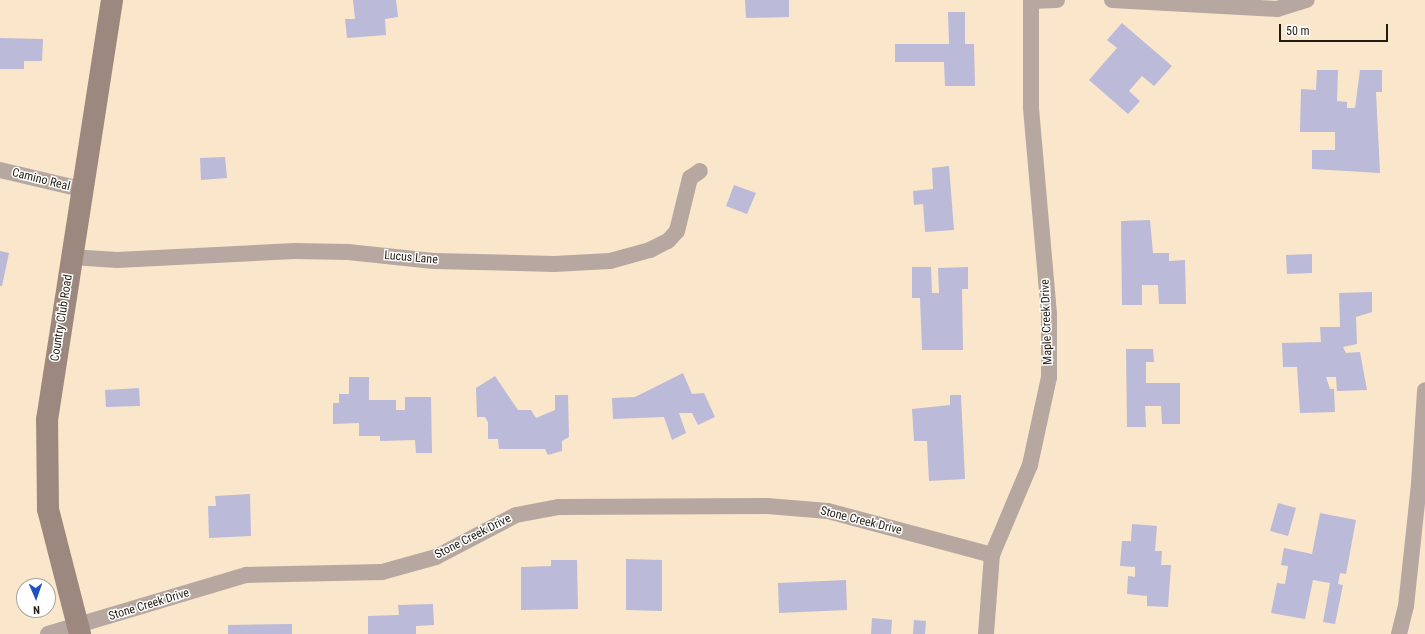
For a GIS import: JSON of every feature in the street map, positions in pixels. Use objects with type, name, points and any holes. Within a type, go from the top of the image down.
[{"type":"main road","name":"Country Club Road","points":[[79,631],[48,509],[45,457],[50,394],[112,0]]},
{"type":"street","points":[[1032,1],[1057,0]]},
{"type":"street","points":[[1112,0],[1277,9],[1308,0]]},
{"type":"street","name":"Maple Creek Drive","points":[[986,634],[992,555],[1030,465],[1049,377],[1049,314],[1031,107],[1032,1]]},
{"type":"street","name":"Camino Real","points":[[0,170],[81,190]]},
{"type":"street","name":"Lucus Lane","points":[[71,257],[117,260],[295,251],[348,252],[434,260],[554,264],[610,261],[650,250],[668,241],[677,231],[690,178],[700,171]]},
{"type":"street","points":[[1399,634],[1406,606],[1420,484],[1425,390]]},
{"type":"street","name":"Stone Creek Drive","points":[[48,634],[79,631],[246,575],[382,572],[436,557],[516,515],[559,507],[767,506],[828,511],[992,555]]},
{"type":"building","points":[[353,0],[396,0],[398,17],[385,19],[386,35],[347,38],[345,19],[355,19]]},
{"type":"building","points":[[745,0],[789,0],[789,17],[746,18]]},
{"type":"building","points":[[948,12],[965,12],[965,44],[974,44],[975,86],[945,86],[944,62],[895,62],[895,44],[949,44]]},
{"type":"building","points":[[1122,23],[1172,66],[1154,86],[1142,76],[1129,91],[1140,101],[1128,114],[1089,80],[1117,48],[1107,40]]},
{"type":"building","points":[[0,38],[43,39],[42,61],[24,61],[24,69],[0,69]]},
{"type":"building","points":[[1317,70],[1338,70],[1337,101],[1347,102],[1347,108],[1355,108],[1360,70],[1382,70],[1382,92],[1376,92],[1380,173],[1312,169],[1312,150],[1335,150],[1335,132],[1300,132],[1301,89],[1316,90]]},
{"type":"building","points":[[225,157],[227,178],[201,180],[200,158]]},
{"type":"building","points":[[949,166],[954,230],[925,232],[923,204],[914,205],[913,191],[933,189],[932,168]]},
{"type":"building","points":[[734,185],[756,193],[747,214],[726,206]]},
{"type":"building","points":[[1150,220],[1153,253],[1169,253],[1169,261],[1185,260],[1186,304],[1159,304],[1158,285],[1142,285],[1142,305],[1122,305],[1121,221]]},
{"type":"building","points":[[0,251],[9,253],[2,286],[0,286]]},
{"type":"building","points":[[1312,254],[1312,273],[1287,274],[1286,255]]},
{"type":"building","points":[[912,267],[931,267],[932,293],[939,293],[938,268],[968,267],[968,289],[962,289],[963,350],[922,350],[920,298],[912,298]]},
{"type":"building","points":[[1372,292],[1372,312],[1356,317],[1357,344],[1343,347],[1346,353],[1360,352],[1367,390],[1337,391],[1336,377],[1326,377],[1330,389],[1334,389],[1335,412],[1300,413],[1297,367],[1283,367],[1282,343],[1321,342],[1320,327],[1340,327],[1339,293]]},
{"type":"building","points":[[1126,349],[1153,349],[1154,362],[1146,362],[1146,383],[1180,383],[1180,424],[1162,424],[1161,406],[1145,406],[1146,427],[1127,427]]},
{"type":"building","points":[[683,373],[692,394],[704,393],[715,417],[698,425],[692,413],[679,413],[686,433],[672,440],[664,417],[613,419],[612,398],[635,397]]},
{"type":"building","points":[[495,376],[518,410],[531,410],[536,418],[555,410],[555,395],[568,395],[569,437],[562,441],[562,451],[548,455],[545,449],[499,449],[498,439],[488,439],[488,422],[485,417],[477,417],[476,388]]},
{"type":"building","points":[[349,377],[369,377],[369,400],[396,400],[396,410],[405,410],[405,397],[431,397],[432,453],[416,453],[415,440],[380,441],[380,436],[359,436],[359,423],[333,424],[333,403],[339,403],[339,394],[349,394]]},
{"type":"building","points":[[139,388],[140,406],[106,407],[105,390]]},
{"type":"building","points":[[950,395],[961,395],[965,479],[929,481],[927,441],[914,441],[912,409],[950,405]]},
{"type":"building","points":[[250,494],[251,536],[209,538],[208,506],[216,506],[215,496]]},
{"type":"building","points":[[1278,503],[1296,508],[1288,536],[1270,531]]},
{"type":"building","points":[[1320,513],[1356,520],[1346,574],[1340,573],[1338,584],[1343,585],[1335,624],[1323,622],[1330,583],[1313,580],[1305,619],[1271,613],[1277,583],[1285,584],[1288,566],[1281,565],[1284,548],[1312,554]]},
{"type":"building","points":[[1132,524],[1157,526],[1155,551],[1162,551],[1161,565],[1171,565],[1168,607],[1147,606],[1147,596],[1127,594],[1128,576],[1135,577],[1135,567],[1120,566],[1122,541],[1131,541]]},
{"type":"building","points":[[626,559],[662,560],[662,611],[626,610]]},
{"type":"building","points":[[551,560],[577,560],[578,609],[521,610],[521,567],[551,566]]},
{"type":"building","points":[[846,580],[847,610],[779,613],[778,583]]},
{"type":"building","points":[[433,604],[434,625],[416,626],[416,634],[368,634],[368,616],[399,615],[398,605]]},
{"type":"building","points":[[872,618],[892,620],[891,634],[871,634]]},
{"type":"building","points":[[914,620],[926,621],[925,634],[913,634]]},
{"type":"building","points":[[292,624],[292,634],[228,634],[228,625]]}]
